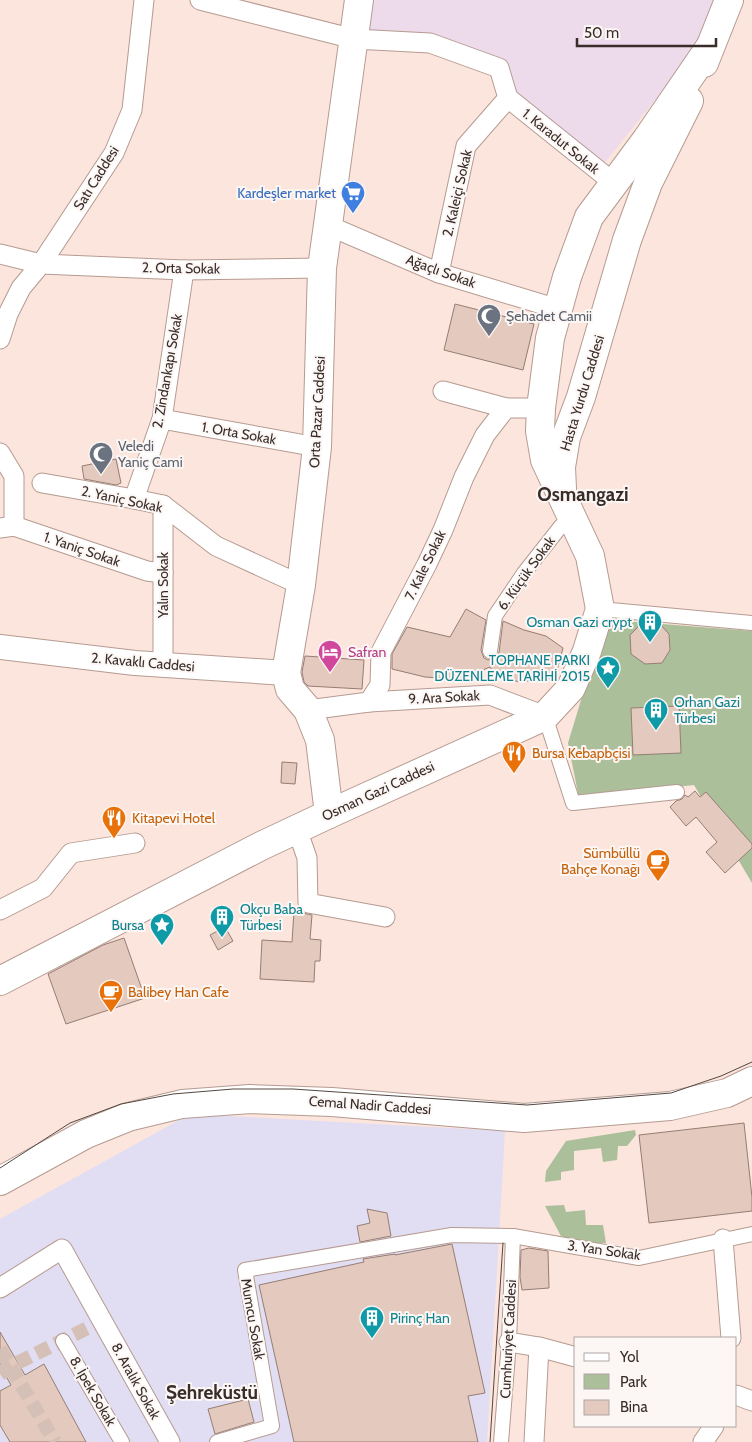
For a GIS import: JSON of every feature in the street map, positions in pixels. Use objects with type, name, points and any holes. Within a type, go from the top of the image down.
[{"type":"main road","name":"Orta Pazar Caddesi","points":[[286,673],[301,585],[317,446],[322,268],[359,0]]},
{"type":"main road","name":"Hasta Yurdu Caddesi","points":[[563,498],[561,467],[566,437],[581,397],[627,240],[648,183],[686,107],[728,0]]},
{"type":"main road","name":"Hasta Yurdu Caddesi","points":[[563,498],[545,460],[540,431],[550,338],[567,277],[589,217],[710,46]]},
{"type":"main road","name":"Osman Gazi Caddesi","points":[[0,981],[261,846],[545,716],[571,688],[587,651],[600,609],[590,556],[563,498]]},
{"type":"main road","points":[[286,673],[290,689],[308,710],[320,740],[329,814]]},
{"type":"main road","name":"Cemal Nadir Caddesi","points":[[0,1181],[86,1134],[128,1117],[182,1104],[250,1099],[332,1102],[524,1118],[670,1106],[727,1093],[752,1081]]},
{"type":"street","name":"Satı Caddesi","points":[[0,339],[8,314],[21,288],[40,264],[114,153],[132,110],[144,0]]},
{"type":"street","points":[[200,0],[354,38],[430,43],[499,68],[508,98]]},
{"type":"street","name":"1. Karadut Sokak","points":[[508,98],[614,183]]},
{"type":"street","name":"2. Kaleiçi Sokak","points":[[439,273],[466,146],[508,98]]},
{"type":"street","name":"Ağaçlı Sokak","points":[[327,226],[439,273],[558,309]]},
{"type":"street","name":"2. Orta Sokak","points":[[0,254],[40,264],[184,270],[322,268]]},
{"type":"street","name":"2. Zindankapı Sokak","points":[[134,499],[162,419],[184,270]]},
{"type":"street","points":[[443,391],[506,408],[541,408]]},
{"type":"street","name":"7. Kale Sokak","points":[[369,702],[380,684],[381,652],[443,530],[464,476],[485,435],[506,408]]},
{"type":"street","name":"1. Orta Sokak","points":[[162,419],[317,446]]},
{"type":"street","points":[[0,453],[14,476],[7,527]]},
{"type":"street","name":"2. Yaniç Sokak","points":[[42,483],[163,505],[216,546],[301,585]]},
{"type":"street","name":"Yalın Sokak","points":[[163,505],[163,665]]},
{"type":"street","name":"6. Küçük Sokak","points":[[490,651],[495,616],[524,573],[561,526]]},
{"type":"street","name":"1. Yaniç Sokak","points":[[7,527],[147,571],[163,573]]},
{"type":"street","points":[[600,609],[752,623]]},
{"type":"street","name":"2. Kavaklı Caddesi","points":[[0,647],[163,665],[286,673]]},
{"type":"street","name":"9. Ara Sokak","points":[[369,702],[490,695],[545,716]]},
{"type":"street","points":[[308,710],[369,702]]},
{"type":"street","points":[[545,716],[573,803],[677,792]]},
{"type":"street","points":[[297,830],[307,858],[308,904],[385,917]]},
{"type":"street","points":[[0,910],[43,888],[71,853],[135,843]]},
{"type":"street","name":"3. Yan Sokak","points":[[245,1270],[452,1235],[513,1236],[639,1258],[752,1234]]},
{"type":"street","name":"Cumhuriyet Caddesi","points":[[501,1442],[509,1342],[513,1236]]},
{"type":"street","points":[[723,1240],[730,1337]]},
{"type":"street","name":"8. Aralık Sokak","points":[[0,1288],[62,1249],[170,1442]]},
{"type":"street","name":"Mumcu Sokak","points":[[217,1442],[272,1426],[245,1270]]},
{"type":"street","name":"8. İpek Sokak","points":[[63,1341],[122,1442]]},
{"type":"street","points":[[509,1342],[539,1346],[574,1356]]},
{"type":"street","points":[[534,1442],[539,1346]]},
{"type":"street","points":[[737,1395],[752,1401]]},
{"type":"street","points":[[703,1442],[713,1427]]},
{"type":"shaded area","points":[[363,0],[717,0],[700,44],[602,166],[513,96],[504,66],[358,34]]},
{"type":"shaded area","points":[[190,1114],[505,1131],[487,1442],[0,1442],[0,1219]]},
{"type":"green space","points":[[611,620],[752,631],[752,883],[694,785],[579,798],[568,743],[585,687]]},
{"type":"green space","points":[[635,1130],[636,1135],[627,1146],[618,1146],[617,1160],[603,1162],[601,1148],[574,1151],[574,1170],[561,1172],[561,1180],[545,1182],[546,1171],[566,1141]]},
{"type":"green space","points":[[564,1205],[566,1212],[585,1210],[586,1225],[603,1225],[606,1243],[581,1243],[561,1236],[545,1206]]},
{"type":"building","name":"Şehadet Camii","points":[[455,304],[534,324],[523,370],[444,350]]},
{"type":"building","name":"Veledi Yaniç Cami","points":[[116,459],[121,483],[116,485],[84,479],[82,466]]},
{"type":"building","points":[[466,609],[486,620],[481,650],[484,658],[488,660],[494,659],[499,653],[503,621],[524,630],[546,636],[563,648],[555,678],[519,682],[494,674],[490,667],[463,678],[453,679],[425,677],[392,669],[392,654],[407,627],[450,637]]},
{"type":"building","name":"Osman Gazi crypt","points":[[642,623],[659,623],[669,634],[670,650],[662,663],[645,664],[631,654],[630,635]]},
{"type":"building","name":"Safran","points":[[305,656],[364,660],[362,689],[308,686],[304,682],[302,672]]},
{"type":"building","name":"Orhan Gazi Türbesi","points":[[679,706],[681,753],[633,755],[631,708]]},
{"type":"building","points":[[282,762],[297,763],[295,784],[281,783]]},
{"type":"building","points":[[695,791],[700,797],[706,792],[752,844],[752,848],[725,873],[706,852],[717,842],[696,817],[686,826],[670,807],[685,795],[688,797]]},
{"type":"building","points":[[294,911],[312,915],[310,939],[321,940],[320,961],[315,961],[314,982],[260,979],[262,940],[292,942]]},
{"type":"building","name":"Okçu Baba Türbesi","points":[[225,927],[233,941],[218,950],[210,935]]},
{"type":"building","points":[[124,938],[145,998],[66,1024],[48,974],[103,945]]},
{"type":"building","points":[[744,1123],[752,1211],[649,1223],[639,1135]]},
{"type":"building","points":[[367,1209],[387,1213],[391,1236],[360,1242],[357,1226],[370,1223]]},
{"type":"building","name":"Pirinç Han","points":[[452,1244],[485,1393],[468,1396],[478,1442],[294,1442],[259,1285],[364,1262],[363,1259]]},
{"type":"building","points":[[529,1248],[548,1251],[549,1288],[522,1290],[520,1277],[521,1250]]},
{"type":"building","points":[[0,1332],[25,1375],[44,1364],[86,1442],[10,1442],[0,1425],[0,1391],[11,1385],[0,1366]]},
{"type":"building","points":[[248,1399],[254,1422],[215,1434],[208,1409]]},
{"type":"tunnel","points":[[0,1374],[11,1366],[102,1321]]},
{"type":"tunnel","points":[[0,1349],[55,1442]]},
{"type":"tram line","points":[[0,1168],[70,1123],[121,1104],[173,1094],[233,1089],[293,1089],[527,1105],[671,1093],[721,1076],[752,1062]]},
{"type":"tram line","points":[[490,1442],[503,1243]]},
{"type":"place","name":"Kardeşler market","points":[[353,214]]},
{"type":"place","name":"Şehadet Camii","points":[[489,337]]},
{"type":"place","name":"Veledi Yaniç Cami","points":[[101,475]]},
{"type":"place","name":"Osman Gazi crypt","points":[[650,643]]},
{"type":"place","name":"Safran","points":[[330,673]]},
{"type":"place","name":"TOPHANE PARKI DÜZENLEME TARİHİ 2015","points":[[608,689]]},
{"type":"place","name":"Orhan Gazi Türbesi","points":[[656,731]]},
{"type":"place","name":"Bursa Kebapbçisi","points":[[514,774]]},
{"type":"place","name":"Kitapevi Hotel","points":[[114,839]]},
{"type":"place","name":"Sümbüllü Bahçe Konağı","points":[[658,882]]},
{"type":"place","name":"Okçu Baba Türbesi","points":[[222,938]]},
{"type":"place","name":"Bursa","points":[[162,946]]},
{"type":"place","name":"Balibey Han Cafe","points":[[111,1013]]},
{"type":"place","name":"Pirinç Han","points":[[372,1339]]},
{"type":"district","name":"Osmangazi","points":[[583,494]]},
{"type":"district","name":"Şehreküstü","points":[[212,1392]]}]
